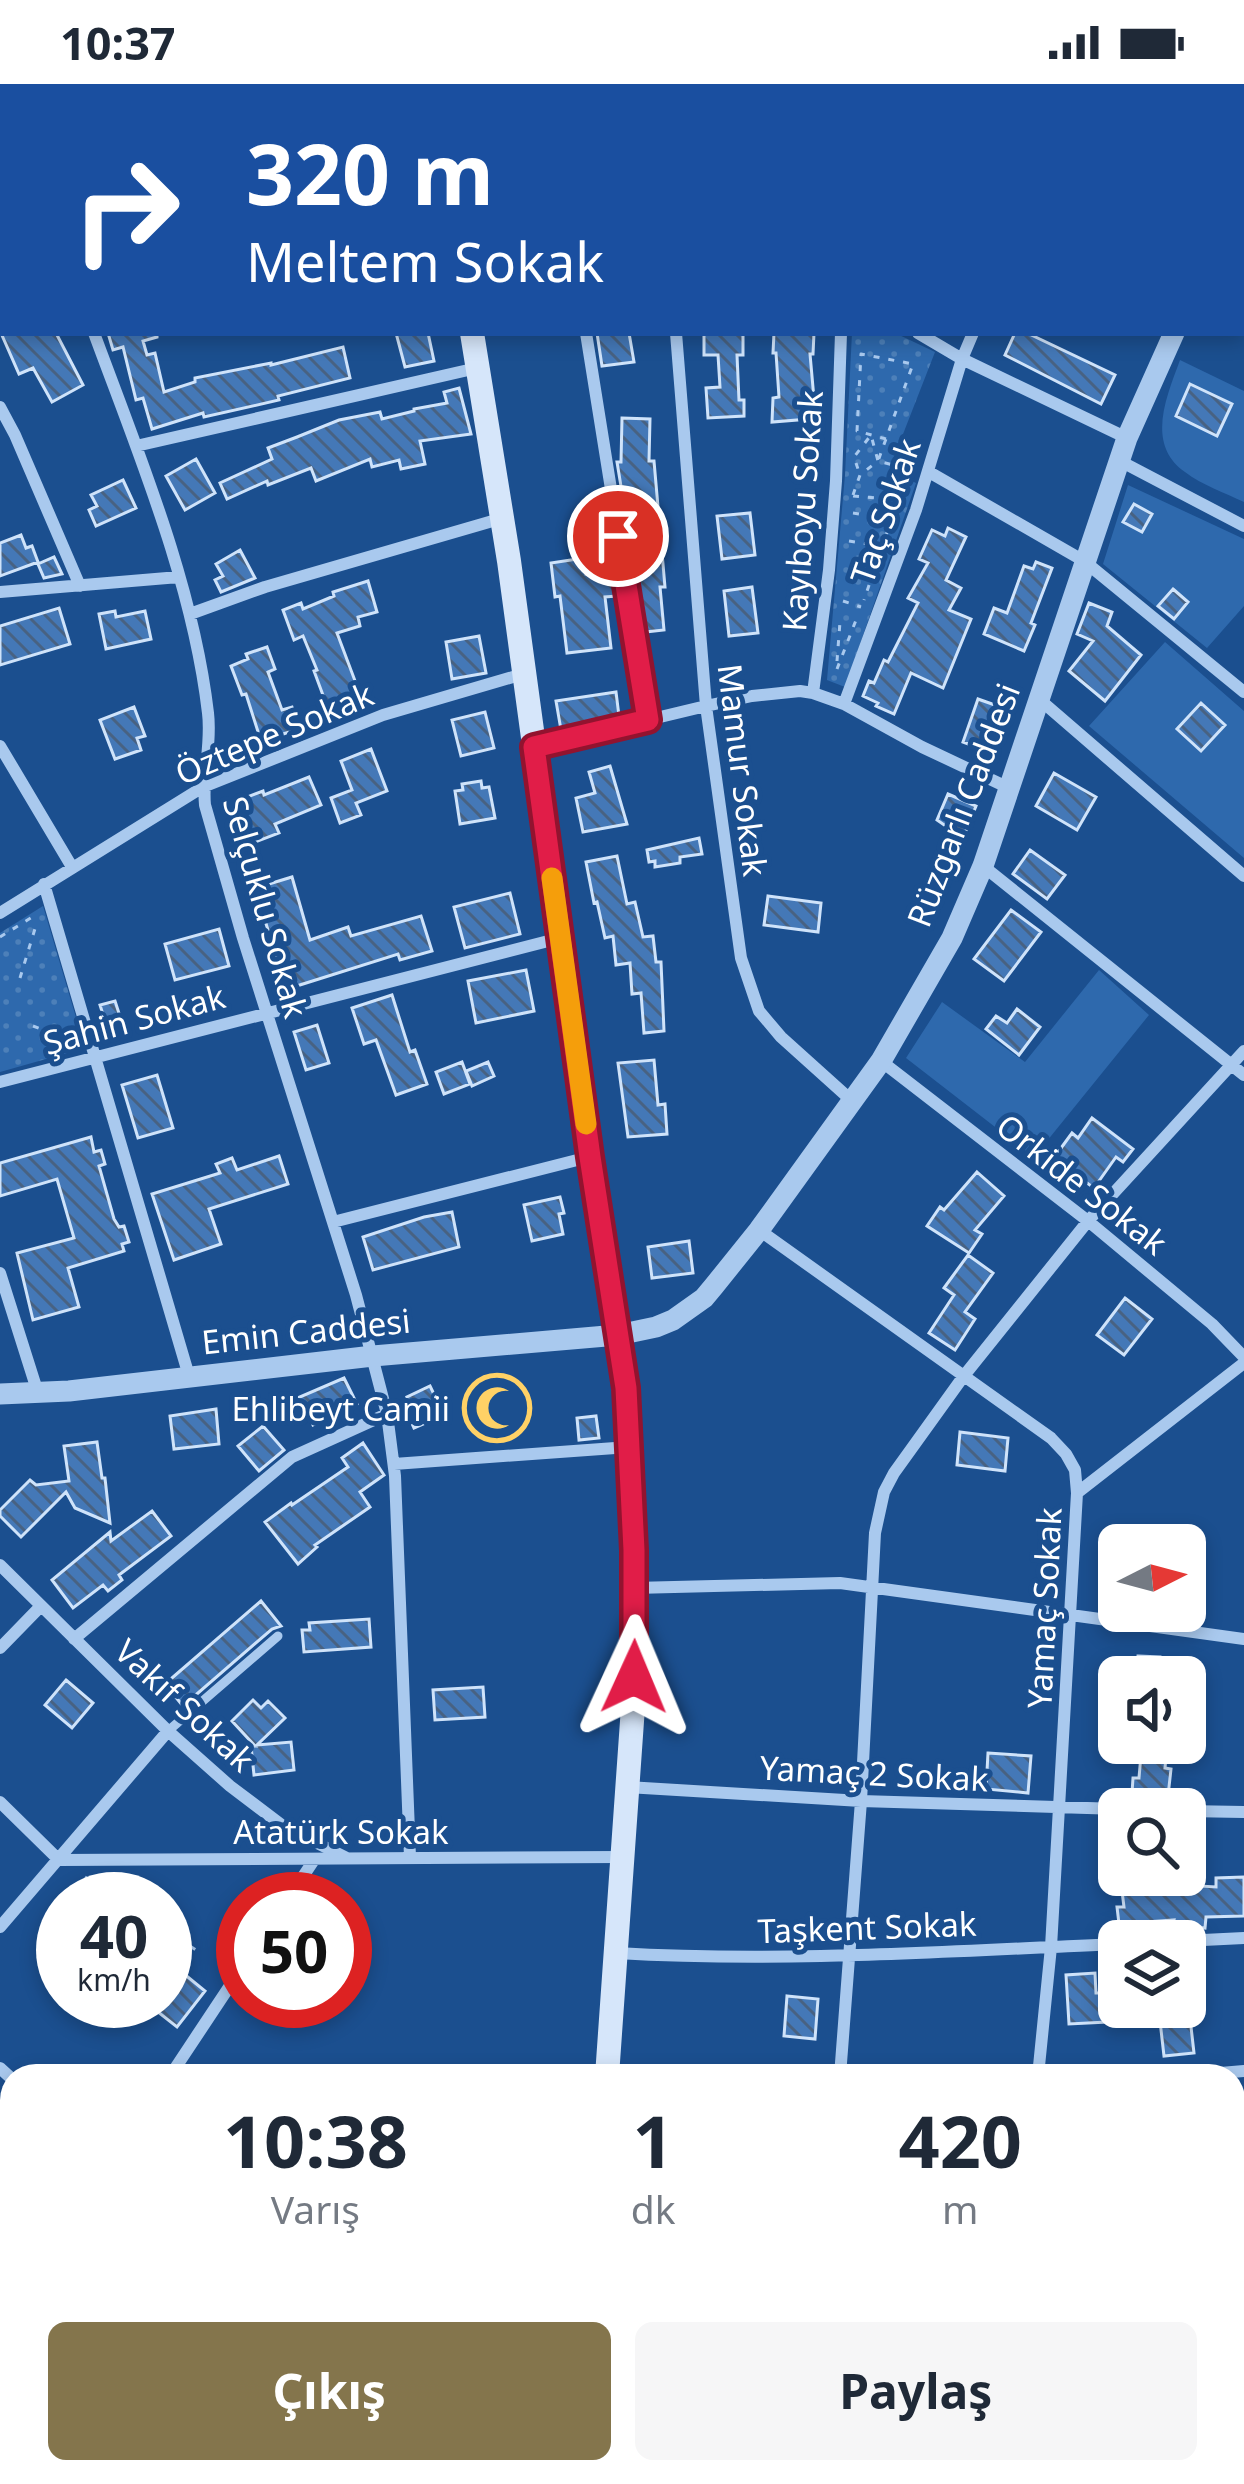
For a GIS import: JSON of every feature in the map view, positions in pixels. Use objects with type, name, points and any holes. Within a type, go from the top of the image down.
[{"type":"main road","points":[[473,336],[503,518],[630,1447],[633,1707],[608,2064]]},
{"type":"street","name":"Selçuklu Sokak","points":[[95,336],[190,614],[209,718],[205,806],[387,1414],[394,1464],[410,1857]]},
{"type":"street","points":[[586,336],[648,720]]},
{"type":"street","name":"Mamur Sokak","points":[[676,336],[706,706],[741,958],[759,1012],[851,1100]]},
{"type":"street","name":"Kayıboyu Sokak","points":[[813,693],[832,526],[841,336]]},
{"type":"street","points":[[923,336],[1127,438]]},
{"type":"street","name":"Taç Sokak","points":[[844,704],[929,472],[972,336]]},
{"type":"street","name":"Rüzgarlı Caddesi","points":[[618,1334],[656,1327],[688,1311],[715,1286],[880,1061],[952,938],[983,866],[1127,438],[1173,336]]},
{"type":"street","points":[[136,446],[478,368]]},
{"type":"street","points":[[0,407],[80,586]]},
{"type":"street","points":[[1120,461],[1244,526]]},
{"type":"street","points":[[929,472],[1084,561],[1244,692]]},
{"type":"street","points":[[190,614],[265,587],[503,518]]},
{"type":"street","points":[[0,592],[179,578]]},
{"type":"street","name":"Öztepe Sokak","points":[[0,913],[203,787],[382,715],[524,674]]},
{"type":"street","points":[[534,747],[706,706],[775,693],[813,693],[844,704],[1009,788]]},
{"type":"street","points":[[1039,700],[1244,876]]},
{"type":"street","points":[[0,746],[72,867]]},
{"type":"street","points":[[983,866],[1244,1075]]},
{"type":"street","points":[[44,884],[189,1376]]},
{"type":"street","name":"Şahin Sokak","points":[[0,1082],[561,938]]},
{"type":"street","points":[[841,2064],[875,1533],[884,1492],[963,1377],[1088,1221],[1244,1051]]},
{"type":"street","name":"Orkide Sokak","points":[[880,1061],[1088,1221],[1212,1324],[1244,1360]]},
{"type":"street","points":[[333,1222],[590,1157]]},
{"type":"street","name":"Yamaç Sokak","points":[[759,1230],[1051,1438],[1075,1470],[1078,1493],[1071,1617],[1039,2064]]},
{"type":"street","points":[[0,1273],[38,1393]]},
{"type":"street","name":"Emin Caddesi","points":[[0,1394],[618,1334]]},
{"type":"street","points":[[1078,1493],[1244,1360]]},
{"type":"street","points":[[74,1639],[281,1464],[387,1414]]},
{"type":"street","points":[[394,1464],[630,1447]]},
{"type":"street","name":"Vakıf Sokak","points":[[0,1565],[168,1731],[265,1815],[351,1860]]},
{"type":"street","points":[[634,1588],[822,1582],[873,1586],[1244,1640]]},
{"type":"street","points":[[0,1648],[40,1606]]},
{"type":"street","points":[[0,1927],[168,1731]]},
{"type":"street","name":"Yamaç 2 Sokak","points":[[628,1787],[1098,1809]]},
{"type":"street","points":[[0,1802],[59,1860]]},
{"type":"street","points":[[1206,1811],[1244,1812]]},
{"type":"street","name":"Atatürk Sokak","points":[[59,1860],[622,1857]]},
{"type":"street","points":[[306,1872],[314,1860]]},
{"type":"street","points":[[1206,1940],[1244,1938]]},
{"type":"street","name":"Taşkent Sokak","points":[[616,1953],[850,1957],[1098,1945]]},
{"type":"street","points":[[178,2064],[216,2007]]},
{"type":"lane","points":[[168,1731],[278,1636]]},
{"type":"path","points":[[840,623],[837,669],[898,500],[853,495],[860,475],[878,461],[886,439],[913,364],[861,354],[857,431],[886,439]]},
{"type":"path","points":[[872,435],[878,461]]},
{"type":"path","points":[[860,475],[854,457],[872,435]]},
{"type":"path","points":[[878,461],[897,466]]},
{"type":"path","points":[[851,513],[892,520]]},
{"type":"path","points":[[849,540],[882,547]]},
{"type":"path","points":[[842,600],[861,607]]},
{"type":"path","points":[[20,978],[40,911]]},
{"type":"path","points":[[33,1026],[80,1044]]},
{"type":"path","points":[[59,1860],[77,1872]]},
{"type":"path","points":[[192,1948],[196,1951]]},
{"type":"shaded area","points":[[852,336],[901,336],[935,352],[889,470],[916,483],[845,687],[827,680]]},
{"type":"shaded area","points":[[1180,360],[1244,391],[1244,502],[1192,477],[1166,448],[1163,419]]},
{"type":"shaded area","points":[[1128,485],[1244,539],[1244,606],[1207,648],[1103,564]]},
{"type":"shaded area","points":[[1165,642],[1244,711],[1244,858],[1089,726]]},
{"type":"shaded area","points":[[43,906],[85,1048],[0,1072],[0,933]]},
{"type":"shaded area","points":[[1099,970],[1149,1015],[1034,1157],[906,1058],[942,1002],[1025,1062]]},
{"type":"building","points":[[2,336],[58,336],[83,385],[52,402],[33,368],[19,374]]},
{"type":"building","points":[[109,336],[157,336],[143,341],[147,355],[155,353],[164,392],[195,382],[195,378],[343,347],[350,378],[152,429],[143,398],[136,400],[123,347],[113,350]]},
{"type":"building","points":[[397,336],[429,336],[434,361],[405,367]]},
{"type":"building","points":[[597,336],[630,336],[634,362],[602,366]]},
{"type":"building","points":[[704,336],[743,336],[743,355],[737,355],[744,416],[708,418],[706,388],[720,387],[718,355],[704,355]]},
{"type":"building","points":[[774,336],[814,336],[810,354],[814,399],[820,399],[821,418],[772,422],[773,398],[779,397]]},
{"type":"building","points":[[1014,336],[1033,336],[1115,375],[1101,404],[1005,355]]},
{"type":"building","points":[[1190,384],[1232,404],[1217,436],[1176,416]]},
{"type":"building","points":[[459,388],[471,434],[420,441],[425,464],[401,469],[399,460],[372,467],[370,459],[316,481],[311,468],[227,499],[220,483],[272,459],[268,448],[339,420],[380,412],[382,419],[447,403],[444,392]]},
{"type":"building","points":[[622,418],[650,419],[649,461],[654,461],[665,587],[660,587],[664,630],[645,632],[617,462],[621,462]]},
{"type":"building","points":[[196,459],[215,493],[185,510],[166,476]]},
{"type":"building","points":[[123,480],[136,508],[96,526],[89,510],[97,506],[91,495]]},
{"type":"building","points":[[1134,504],[1152,514],[1142,532],[1123,522]]},
{"type":"building","points":[[750,513],[755,555],[722,559],[717,516]]},
{"type":"building","points":[[948,528],[966,537],[946,580],[961,588],[949,610],[971,619],[943,688],[911,673],[894,714],[863,696],[884,660],[888,662],[918,603],[908,598],[928,563],[919,559],[932,530],[945,536]]},
{"type":"building","points":[[21,535],[38,562],[0,576],[0,543]]},
{"type":"building","points":[[240,550],[255,578],[221,592],[215,580],[223,576],[216,564]]},
{"type":"building","points":[[54,557],[62,574],[44,578],[38,564]]},
{"type":"building","points":[[584,558],[586,574],[614,571],[618,596],[605,597],[611,648],[567,653],[551,563]]},
{"type":"building","points":[[1036,562],[1052,568],[1024,651],[984,634],[994,608],[1007,613],[1024,566],[1033,569]]},
{"type":"building","points":[[368,581],[377,612],[358,617],[360,626],[337,633],[363,702],[330,714],[303,636],[294,640],[283,610],[301,603],[303,609],[334,596],[333,592]]},
{"type":"building","points":[[752,587],[758,633],[729,636],[724,591]]},
{"type":"building","points":[[1173,589],[1188,602],[1174,619],[1158,606]]},
{"type":"building","points":[[1089,603],[1112,612],[1107,626],[1141,655],[1105,701],[1069,671],[1093,641],[1077,634]]},
{"type":"building","points":[[59,608],[70,644],[0,665],[0,626]]},
{"type":"building","points":[[115,611],[116,617],[145,611],[151,639],[106,649],[99,614]]},
{"type":"building","points":[[479,636],[486,673],[452,679],[446,642]]},
{"type":"building","points":[[267,647],[275,669],[268,672],[282,710],[292,707],[299,729],[261,741],[231,666],[248,659],[246,654]]},
{"type":"building","points":[[616,692],[619,716],[561,730],[556,701]]},
{"type":"building","points":[[978,699],[1009,710],[993,753],[963,742]]},
{"type":"building","points":[[1201,703],[1225,725],[1201,751],[1177,729]]},
{"type":"building","points":[[134,707],[145,736],[137,738],[141,750],[115,759],[100,720]]},
{"type":"building","points":[[485,712],[494,748],[461,756],[452,720]]},
{"type":"building","points":[[371,749],[387,791],[356,803],[361,815],[340,823],[331,798],[352,790],[341,761]]},
{"type":"building","points":[[610,766],[627,824],[583,832],[576,798],[595,793],[589,772]]},
{"type":"building","points":[[1054,773],[1096,797],[1077,830],[1036,806]]},
{"type":"building","points":[[309,777],[321,805],[275,824],[279,833],[250,844],[234,802]]},
{"type":"building","points":[[481,781],[482,788],[489,787],[495,818],[460,824],[455,791],[463,790],[462,784]]},
{"type":"building","points":[[948,794],[976,806],[963,838],[937,820]]},
{"type":"building","points":[[699,838],[702,854],[655,867],[655,861],[649,862],[647,850]]},
{"type":"building","points":[[1030,850],[1065,875],[1047,899],[1013,874]]},
{"type":"building","points":[[617,856],[627,904],[635,902],[643,937],[653,936],[656,962],[661,962],[664,1031],[644,1033],[641,993],[632,994],[630,963],[616,965],[613,936],[605,938],[594,903],[586,862]]},
{"type":"building","points":[[292,877],[310,940],[348,927],[351,936],[421,916],[432,951],[400,960],[398,954],[287,989],[260,905],[264,904],[259,887]]},
{"type":"building","points":[[510,893],[520,934],[465,948],[454,907]]},
{"type":"building","points":[[768,896],[821,903],[818,932],[764,925]]},
{"type":"building","points":[[1011,910],[1041,932],[1004,981],[974,959]]},
{"type":"building","points":[[219,929],[229,966],[175,980],[165,944]]},
{"type":"building","points":[[526,970],[534,1011],[476,1023],[468,981]]},
{"type":"building","points":[[392,995],[410,1052],[415,1050],[427,1084],[396,1095],[376,1040],[364,1044],[352,1008]]},
{"type":"building","points":[[115,1001],[125,1032],[110,1037],[100,1005]]},
{"type":"building","points":[[1017,1009],[1040,1027],[1019,1055],[986,1029],[996,1016],[1007,1023]]},
{"type":"building","points":[[317,1025],[329,1063],[306,1070],[294,1032]]},
{"type":"building","points":[[654,1060],[658,1105],[665,1104],[667,1134],[628,1137],[618,1063]]},
{"type":"building","points":[[462,1062],[470,1084],[444,1094],[436,1072]]},
{"type":"building","points":[[488,1062],[494,1076],[472,1086],[466,1071]]},
{"type":"building","points":[[157,1075],[173,1128],[138,1138],[122,1085]]},
{"type":"building","points":[[1092,1118],[1133,1149],[1123,1162],[1116,1157],[1094,1188],[1053,1159],[1072,1133],[1078,1138]]},
{"type":"building","points":[[91,1137],[94,1152],[101,1150],[105,1164],[99,1166],[114,1219],[119,1227],[124,1226],[129,1242],[122,1244],[124,1251],[68,1268],[79,1307],[33,1320],[17,1253],[74,1238],[57,1179],[0,1196],[0,1163]]},
{"type":"building","points":[[279,1156],[288,1184],[209,1209],[221,1244],[174,1260],[152,1194],[220,1173],[216,1164],[232,1158],[237,1170]]},
{"type":"building","points":[[977,1172],[1004,1196],[975,1230],[982,1234],[969,1253],[927,1226]]},
{"type":"building","points":[[560,1197],[563,1234],[532,1241],[524,1205]]},
{"type":"building","points":[[452,1212],[459,1247],[373,1270],[363,1237]]},
{"type":"building","points":[[689,1241],[693,1273],[652,1278],[648,1247]]},
{"type":"building","points":[[968,1255],[993,1273],[965,1312],[975,1319],[955,1350],[929,1333],[954,1295],[944,1288]]},
{"type":"building","points":[[1125,1298],[1152,1319],[1124,1355],[1097,1335]]},
{"type":"building","points":[[344,1378],[357,1404],[313,1425],[307,1410],[301,1413],[295,1399]]},
{"type":"building","points":[[430,1386],[444,1415],[414,1428],[406,1410],[412,1407],[407,1397]]},
{"type":"building","points":[[216,1409],[219,1444],[174,1449],[170,1416]]},
{"type":"building","points":[[596,1416],[599,1438],[579,1440],[577,1418]]},
{"type":"building","points":[[263,1426],[284,1450],[259,1471],[238,1446]]},
{"type":"building","points":[[960,1432],[1008,1438],[1005,1471],[957,1465]]},
{"type":"building","points":[[97,1442],[110,1523],[75,1508],[66,1492],[21,1537],[0,1516],[0,1510],[30,1480],[36,1485],[69,1481],[64,1446]]},
{"type":"building","points":[[363,1443],[384,1475],[360,1492],[370,1507],[315,1545],[298,1564],[265,1522],[348,1467],[342,1458]]},
{"type":"building","points":[[152,1511],[171,1536],[119,1575],[122,1580],[108,1591],[103,1585],[73,1608],[52,1580],[110,1532],[111,1541]]},
{"type":"building","points":[[261,1601],[281,1626],[183,1706],[165,1684]]},
{"type":"building","points":[[369,1619],[371,1647],[304,1652],[302,1630],[310,1630],[309,1623]]},
{"type":"building","points":[[66,1680],[93,1703],[72,1728],[45,1705]]},
{"type":"building","points":[[483,1687],[485,1717],[435,1720],[433,1690]]},
{"type":"building","points":[[253,1700],[261,1708],[268,1701],[285,1718],[257,1745],[291,1742],[294,1770],[254,1775],[251,1746],[255,1746],[232,1721]]},
{"type":"building","points":[[988,1753],[1031,1756],[1028,1793],[986,1789]]},
{"type":"building","points":[[1140,1764],[1165,1764],[1171,1769],[1169,1788],[1132,1788],[1133,1778],[1139,1778]]},
{"type":"building","points":[[1244,1877],[1244,1916],[1119,1920],[1117,1907],[1124,1907],[1123,1896],[1206,1896],[1206,1886],[1216,1887],[1216,1878]]},
{"type":"building","points":[[1095,1973],[1098,2022],[1069,2024],[1066,1975]]},
{"type":"building","points":[[192,1980],[205,1991],[192,2008]]},
{"type":"building","points":[[787,1996],[818,1999],[815,2039],[784,2036]]},
{"type":"building","points":[[1161,2028],[1191,2028],[1194,2053],[1164,2056]]},
{"type":"slow traffic","points":[[552,878],[586,1124]]},
{"type":"place","name":"Ehlibeyt Camii","points":[[497,1408]]},
{"type":"route","points":[[618,536],[648,720],[534,747],[626,1388],[634,1677]]}]
